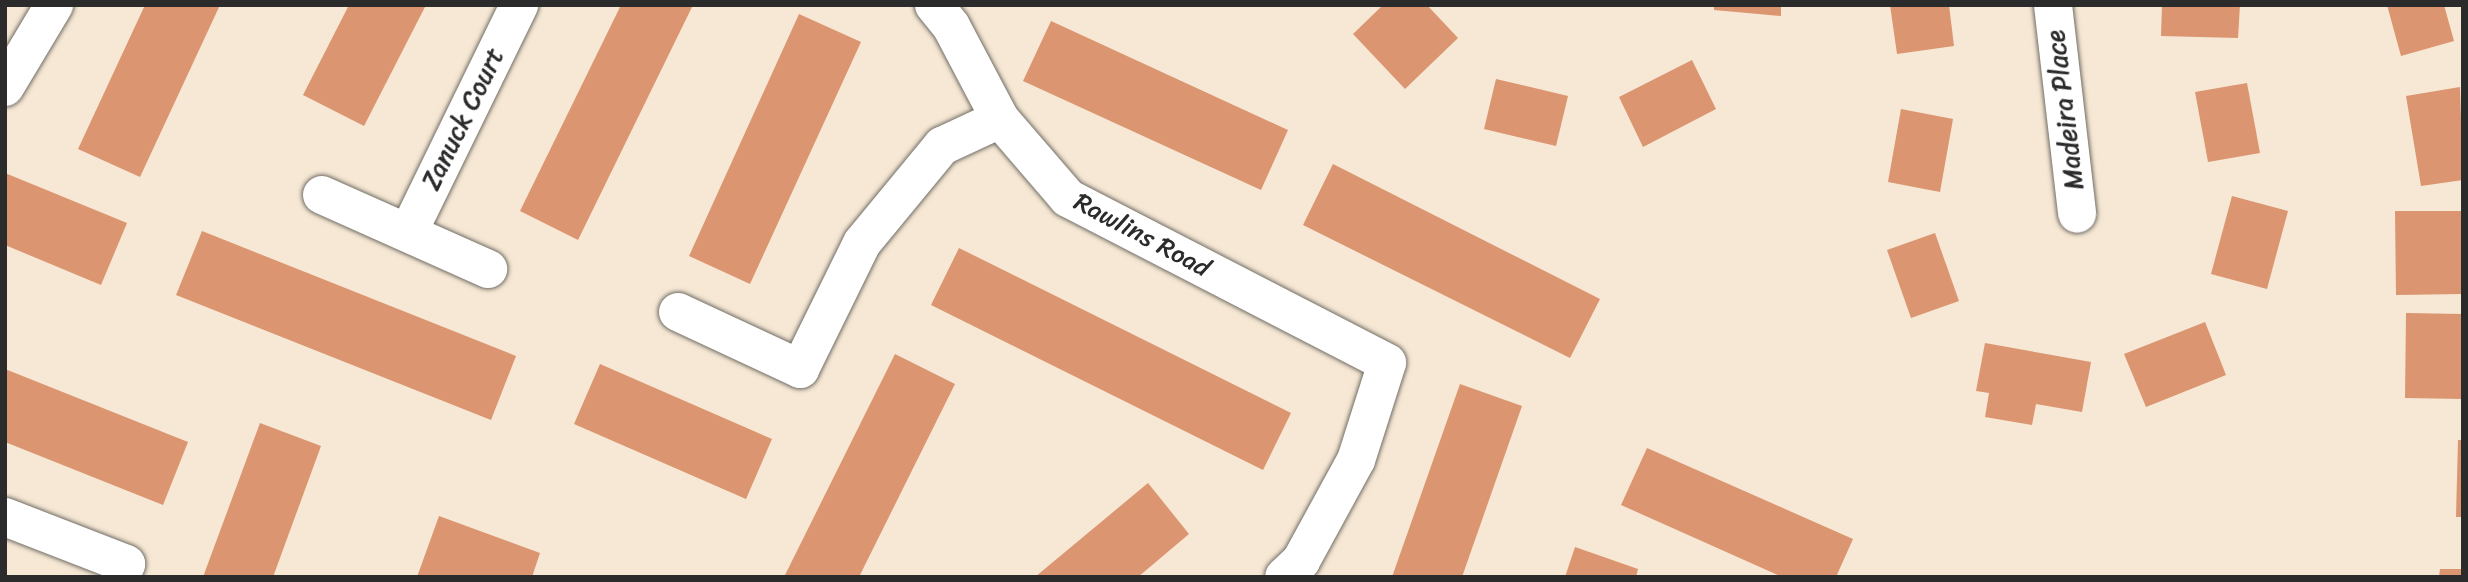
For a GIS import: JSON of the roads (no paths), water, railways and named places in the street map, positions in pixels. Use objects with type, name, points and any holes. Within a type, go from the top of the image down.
[{"type":"street","points":[[5,87],[54,5]]},
{"type":"street","name":"Zanuck Court","points":[[408,233],[519,5]]},
{"type":"street","name":"Rawlins Road","points":[[934,5],[951,26],[1000,119],[1068,198],[1387,363],[1356,460],[1301,561],[1284,577]]},
{"type":"street","name":"Madeira Place","points":[[2053,5],[2077,214]]},
{"type":"street","points":[[678,312],[800,369],[862,243],[942,146],[1000,119]]},
{"type":"street","points":[[322,195],[488,269]]},
{"type":"street","points":[[5,517],[126,564],[121,577]]}]
